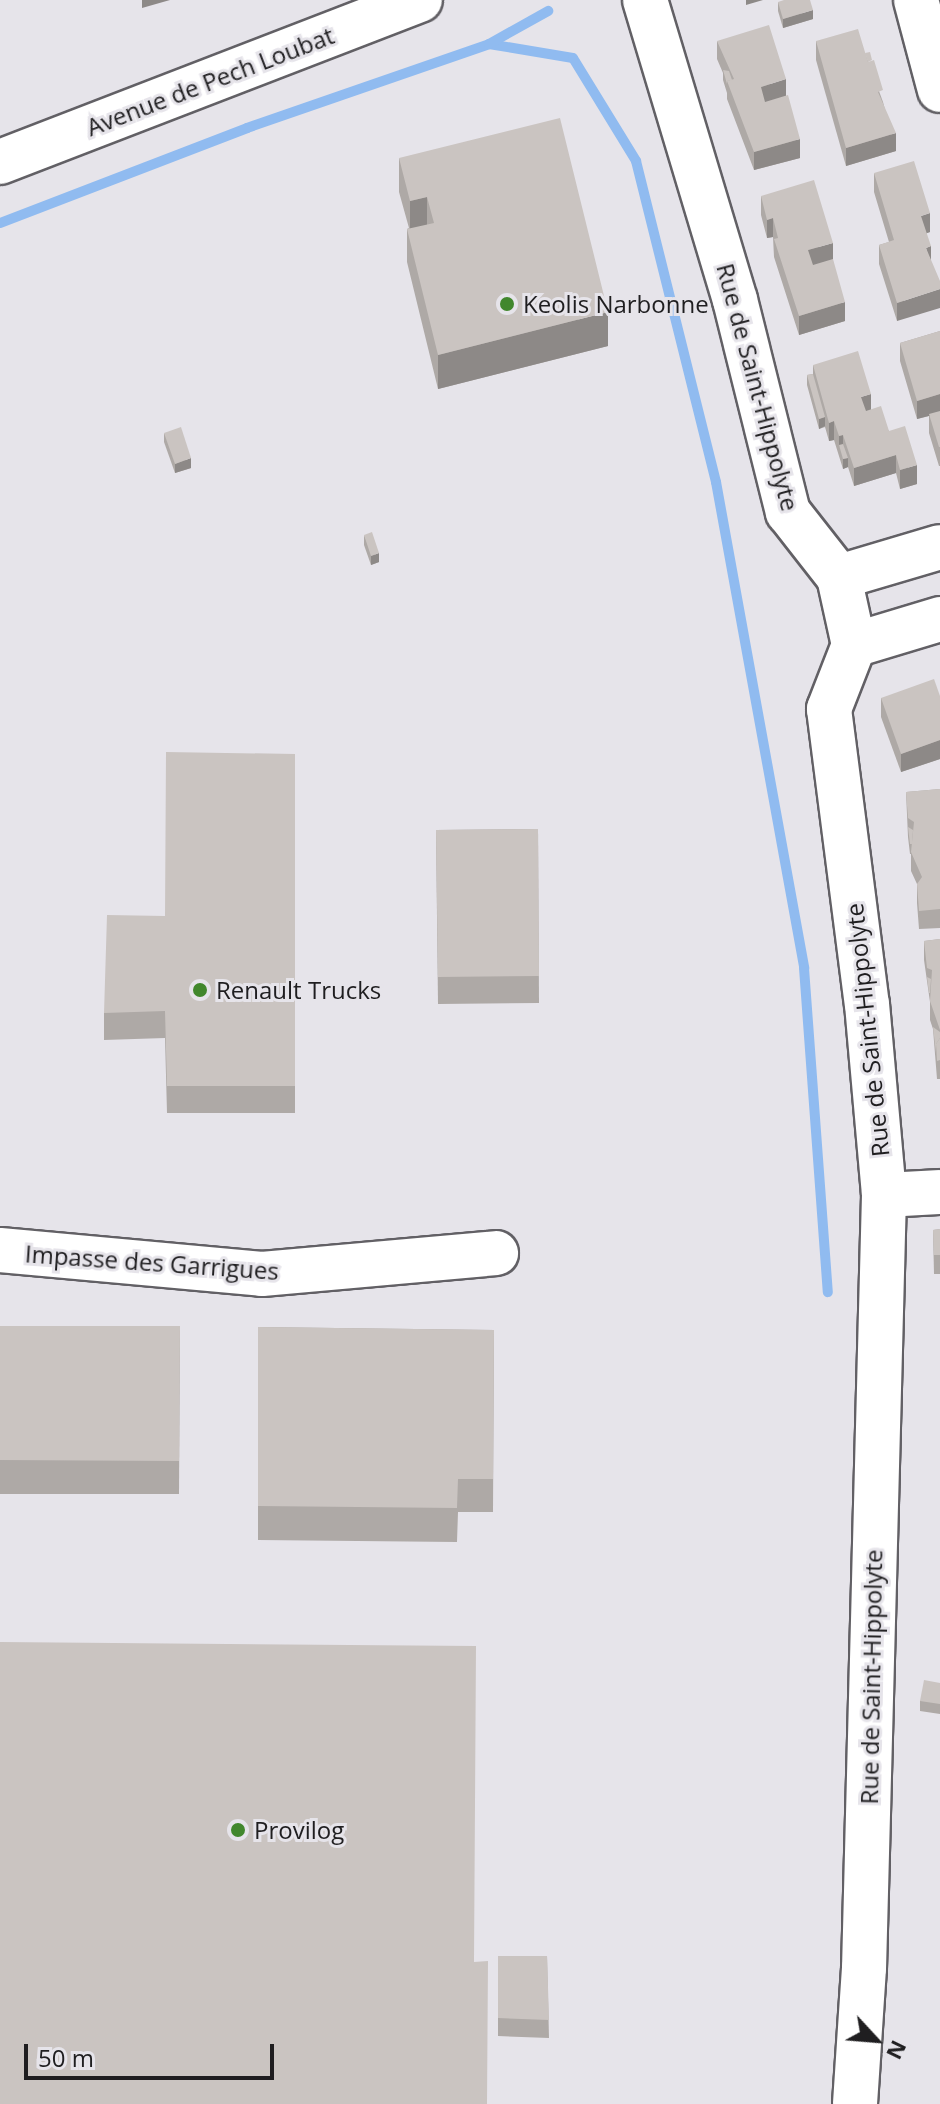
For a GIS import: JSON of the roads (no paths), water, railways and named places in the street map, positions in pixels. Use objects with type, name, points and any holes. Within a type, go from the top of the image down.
[{"type":"street","name":"Avenue de Pech Loubat","points":[[0,162],[420,0]]},
{"type":"street","name":"Rue de Saint-Hippolyte","points":[[645,0],[735,300],[788,512],[839,577],[854,645],[829,709],[867,1004],[884,1195],[864,1968],[855,2104]]},
{"type":"street","points":[[916,0],[940,90]]},
{"type":"street","points":[[839,577],[940,547]]},
{"type":"street","points":[[854,645],[940,619]]},
{"type":"street","points":[[884,1195],[940,1192]]},
{"type":"street","name":"Impasse des Garrigues","points":[[0,1250],[262,1274],[496,1253]]},
{"type":"waterway","points":[[0,223],[247,128],[489,44],[548,11]]},
{"type":"waterway","points":[[489,44],[573,58],[636,161],[716,482],[804,968],[828,1292]]},
{"type":"place","name":"Keolis Narbonne","points":[[507,304]]},
{"type":"place","name":"Renault Trucks","points":[[200,990]]},
{"type":"place","name":"Provilog","points":[[238,1830]]}]
